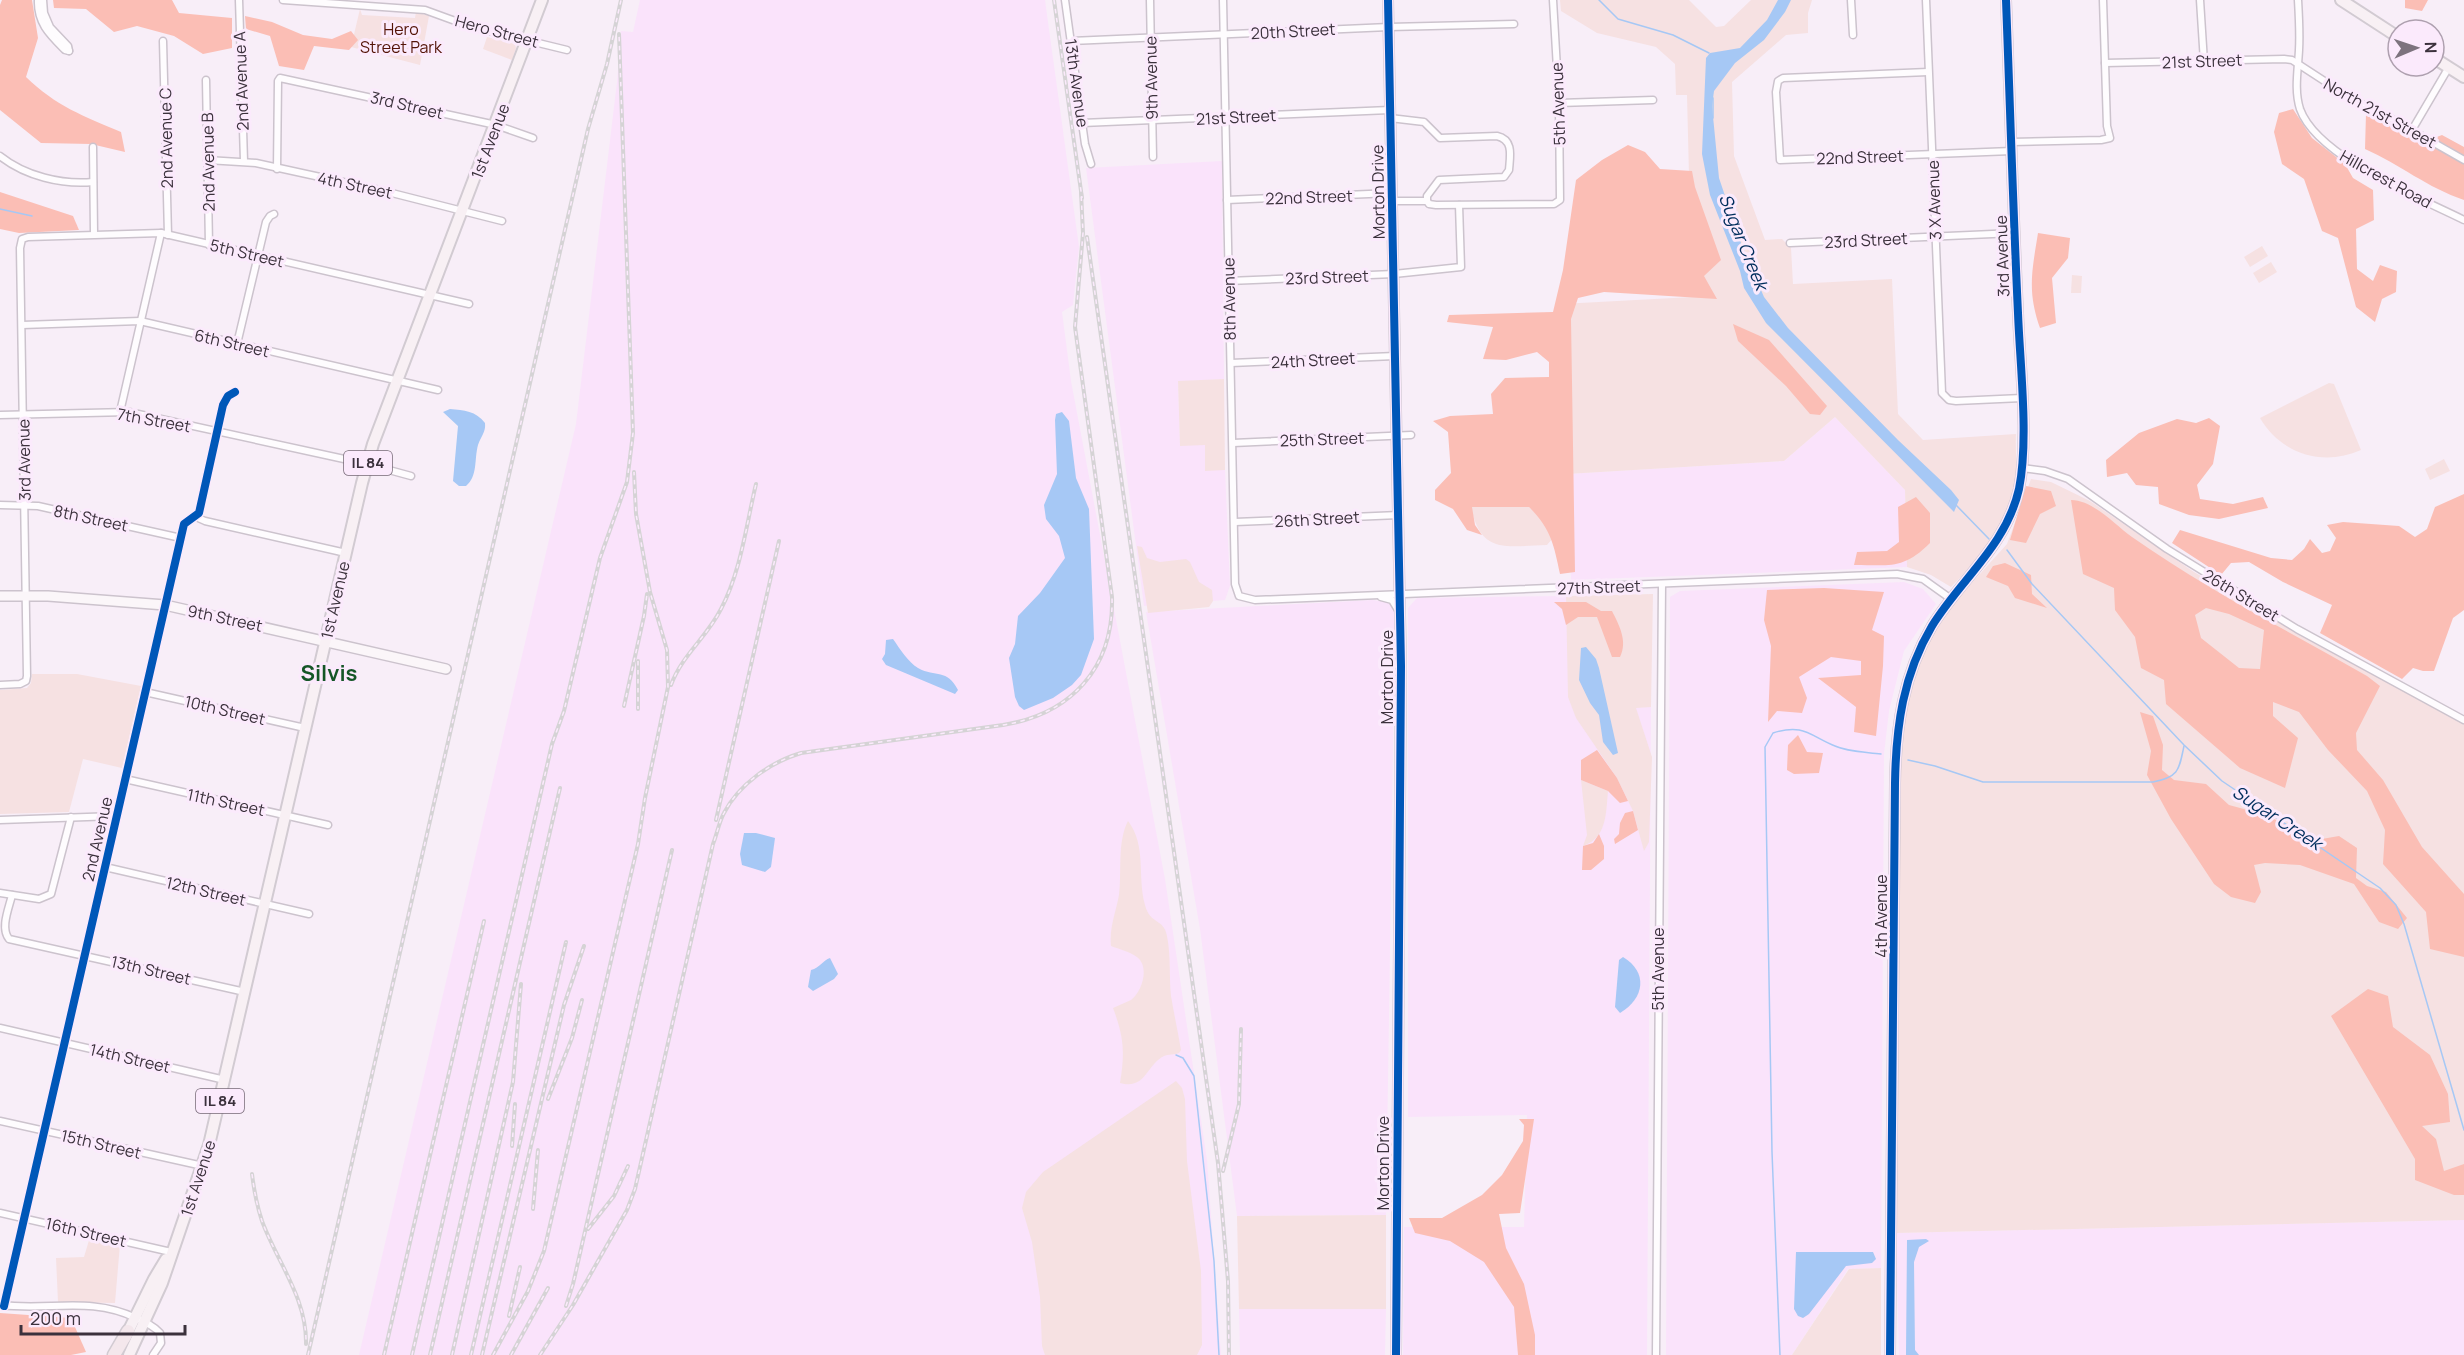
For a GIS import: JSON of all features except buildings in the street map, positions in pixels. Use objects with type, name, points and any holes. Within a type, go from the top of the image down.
[{"type":"highway","points":[[116,1355],[128,1331]]},
{"type":"main road","name":"1st Avenue","points":[[129,1355],[154,1279],[171,1252],[203,1166],[225,1080],[367,464],[542,0]]},
{"type":"main road","points":[[2341,0],[2386,29]]},
{"type":"main road","points":[[2446,66],[2464,76]]},
{"type":"main road","name":"1st Avenue","points":[[128,1331],[140,1320]]},
{"type":"street","points":[[38,0],[38,10],[44,27],[65,50],[69,51],[68,46],[48,23],[43,0]]},
{"type":"street","name":"2nd Avenue A","points":[[239,0],[244,161]]},
{"type":"street","name":"Hero Street","points":[[283,0],[414,8],[469,26],[567,50]]},
{"type":"street","name":"13th Avenue","points":[[1065,0],[1085,144],[1091,164]]},
{"type":"street","name":"9th Avenue","points":[[1150,0],[1153,157]]},
{"type":"street","name":"8th Avenue","points":[[1223,0],[1235,584],[1239,596]]},
{"type":"street","name":"Morton Drive","points":[[1388,0],[1400,594],[1395,1355]]},
{"type":"street","name":"5th Avenue","points":[[1553,0],[1561,193],[1560,201],[1554,204]]},
{"type":"street","points":[[1851,0],[1853,35]]},
{"type":"street","name":"3 X Avenue","points":[[1926,0],[1941,386],[1946,399],[1956,402],[2022,398]]},
{"type":"street","name":"3rd Avenue","points":[[2006,0],[2022,398],[2022,468],[2013,511]]},
{"type":"street","points":[[2103,0],[2105,63]]},
{"type":"street","points":[[2200,0],[2204,62]]},
{"type":"street","points":[[2298,0],[2298,63]]},
{"type":"street","name":"20th Street","points":[[1071,41],[1514,24]]},
{"type":"street","name":"2nd Avenue C","points":[[120,412],[140,321],[164,234],[163,41]]},
{"type":"street","name":"21st Street","points":[[2105,63],[2284,59],[2298,63]]},
{"type":"street","name":"22nd Street","points":[[1928,72],[1783,78],[1778,81],[1776,93],[1780,160],[1932,154],[2110,138],[2107,126],[2105,63]]},
{"type":"street","name":"North 21st Street","points":[[2298,63],[2352,99],[2464,160]]},
{"type":"street","name":"Hillcrest Road","points":[[2298,63],[2300,108],[2305,120],[2320,138],[2353,163],[2464,219]]},
{"type":"street","points":[[2412,130],[2449,68]]},
{"type":"street","name":"3rd Street","points":[[278,169],[278,81],[280,78],[496,125],[533,138]]},
{"type":"street","name":"2nd Avenue B","points":[[206,80],[209,245]]},
{"type":"street","points":[[1558,103],[1653,100]]},
{"type":"street","name":"21st Street","points":[[1082,123],[1226,116],[1390,114],[1424,122],[1440,138],[1501,137],[1509,144],[1509,170],[1504,177],[1439,180],[1427,196],[1427,201]]},
{"type":"street","points":[[93,147],[94,234]]},
{"type":"street","points":[[0,156],[18,169],[41,177],[93,182]]},
{"type":"street","name":"4th Street","points":[[207,160],[244,161],[502,221]]},
{"type":"street","name":"22nd Street","points":[[1227,200],[1392,197],[1427,201],[1432,205],[1554,204]]},
{"type":"street","name":"23rd Street","points":[[1228,281],[1394,274],[1461,267],[1460,205]]},
{"type":"street","points":[[237,344],[266,222],[274,214]]},
{"type":"street","name":"23rd Street","points":[[1790,243],[2015,233]]},
{"type":"street","name":"5th Street","points":[[22,239],[94,234],[164,234],[469,304]]},
{"type":"street","name":"3rd Avenue","points":[[0,685],[20,684],[26,681],[20,248],[22,239]]},
{"type":"street","name":"6th Street","points":[[22,325],[140,321],[438,390]]},
{"type":"street","name":"24th Street","points":[[1231,363],[1395,356]]},
{"type":"street","name":"2nd Avenue","points":[[2,1305],[65,1043],[181,538],[186,521],[196,517],[199,513],[225,400],[235,392]]},
{"type":"street","name":"7th Street","points":[[0,415],[120,412],[217,431],[411,476]]},
{"type":"street","name":"25th Street","points":[[1233,443],[1411,435]]},
{"type":"street","name":"26th Street","points":[[2022,468],[2045,471],[2068,479],[2208,575],[2297,629],[2464,720]]},
{"type":"street","name":"8th Street","points":[[0,505],[24,505],[181,538]]},
{"type":"street","name":"4th Avenue","points":[[1890,1355],[1896,744],[1902,701],[1912,666],[1933,626],[1995,546],[2013,511]]},
{"type":"street","name":"26th Street","points":[[1235,522],[1399,515]]},
{"type":"street","points":[[196,517],[346,553]]},
{"type":"street","name":"27th Street","points":[[1239,596],[1255,600],[1907,574],[1930,583],[1952,599]]},
{"type":"street","name":"5th Avenue","points":[[1656,1355],[1662,584]]},
{"type":"street","points":[[1372,595],[1392,600],[1400,614]]},
{"type":"street","name":"9th Street","points":[[0,596],[165,605],[446,669]]},
{"type":"street","name":"10th Street","points":[[145,692],[305,728]]},
{"type":"street","name":"11th Street","points":[[125,779],[328,825]]},
{"type":"street","points":[[0,820],[116,816]]},
{"type":"street","points":[[0,892],[39,899],[51,894],[70,817]]},
{"type":"street","name":"12th Street","points":[[105,867],[309,914]]},
{"type":"street","name":"13th Street","points":[[12,895],[5,919],[6,937],[245,992]]},
{"type":"street","name":"14th Street","points":[[0,1028],[225,1080]]},
{"type":"street","name":"15th Street","points":[[0,1121],[203,1166]]},
{"type":"street","name":"16th Street","points":[[0,1213],[171,1252]]},
{"type":"street","points":[[2,1305],[99,1305],[119,1310],[158,1330],[162,1336],[159,1347],[153,1355]]},
{"type":"shaded area","points":[[2,0],[32,0],[38,38],[26,77],[59,103],[121,132],[125,152],[91,144],[41,143],[0,110],[0,5]]},
{"type":"shaded area","points":[[53,0],[172,0],[179,13],[232,18],[232,48],[203,54],[174,36],[137,26],[114,32],[86,9],[54,8]]},
{"type":"shaded area","points":[[640,0],[1045,0],[1079,247],[1073,305],[1062,312],[1071,381],[1165,879],[1207,1160],[1221,1355],[359,1355],[576,424],[617,82],[621,31],[633,32]]},
{"type":"shaded area","points":[[2405,0],[2428,0],[2422,11],[2405,8]]},
{"type":"shaded area","points":[[245,16],[272,22],[303,35],[332,39],[351,31],[358,40],[349,50],[314,46],[304,70],[279,66],[270,36],[246,29]]},
{"type":"shaded area","points":[[2293,109],[2312,138],[2345,164],[2353,178],[2373,190],[2374,220],[2356,229],[2357,269],[2373,281],[2380,265],[2397,271],[2396,292],[2382,299],[2375,322],[2356,307],[2338,238],[2322,231],[2304,179],[2282,164],[2274,132],[2279,113]]},
{"type":"shaded area","points":[[2366,114],[2421,139],[2464,164],[2464,200],[2438,189],[2365,149]]},
{"type":"shaded area","points":[[2442,135],[2464,147],[2464,156],[2434,138]]},
{"type":"shaded area","points":[[1628,145],[1645,152],[1660,169],[1692,171],[1695,187],[1721,260],[1704,276],[1717,299],[1604,292],[1578,298],[1571,319],[1575,572],[1560,574],[1556,554],[1547,530],[1529,507],[1472,507],[1475,525],[1482,535],[1467,530],[1453,509],[1435,500],[1435,490],[1451,473],[1448,432],[1433,421],[1450,416],[1493,414],[1491,394],[1505,378],[1549,377],[1549,362],[1537,352],[1506,360],[1483,359],[1493,327],[1447,322],[1449,315],[1553,312],[1563,270],[1576,180],[1602,160]]},
{"type":"shaded area","points":[[1222,161],[1224,379],[1178,382],[1180,445],[1205,445],[1205,470],[1225,470],[1230,586],[1225,600],[1144,606],[1086,168]]},
{"type":"shaded area","points":[[0,192],[73,216],[79,230],[19,233],[0,229]]},
{"type":"shaded area","points":[[2038,233],[2070,238],[2068,258],[2052,278],[2056,323],[2040,328],[2032,292]]},
{"type":"shaded area","points":[[1733,324],[1769,340],[1827,406],[1820,415],[1810,414],[1786,386],[1738,341]]},
{"type":"shaded area","points":[[1835,417],[1905,490],[1907,567],[1571,580],[1567,474],[1784,461]]},
{"type":"shaded area","points":[[2209,418],[2220,426],[2213,464],[2197,485],[2200,499],[2233,504],[2263,497],[2268,508],[2219,519],[2189,515],[2159,504],[2158,487],[2136,485],[2127,473],[2107,477],[2106,460],[2139,433],[2177,419],[2196,423]]},
{"type":"shaded area","points":[[2026,486],[2051,491],[2056,506],[2040,514],[2026,543],[2010,540]]},
{"type":"shaded area","points":[[2464,494],[2464,610],[2453,618],[2434,671],[2413,668],[2402,679],[2320,633],[2332,605],[2283,582],[2249,562],[2231,563],[2221,575],[2172,543],[2180,530],[2271,558],[2292,560],[2304,549],[2310,539],[2322,553],[2330,551],[2336,538],[2327,525],[2343,522],[2399,526],[2415,537],[2427,529],[2435,507]]},
{"type":"shaded area","points":[[1916,497],[1930,513],[1930,543],[1912,558],[1903,562],[1886,565],[1854,565],[1857,552],[1887,551],[1899,542],[1898,507]]},
{"type":"shaded area","points":[[2071,500],[2095,508],[2160,556],[2367,676],[2380,686],[2356,733],[2357,750],[2383,780],[2422,847],[2464,894],[2464,957],[2430,949],[2426,912],[2383,864],[2385,830],[2367,791],[2328,750],[2299,712],[2273,702],[2273,716],[2298,738],[2285,788],[2240,768],[2166,704],[2164,680],[2141,668],[2135,637],[2115,610],[2114,588],[2083,574]],"holes":[[[2206,608],[2229,614],[2264,630],[2260,669],[2239,668],[2201,638],[2195,615]]]},
{"type":"shaded area","points":[[2005,563],[2031,575],[2032,594],[2047,608],[2015,598],[2008,586],[1986,577],[1993,566]]},
{"type":"shaded area","points":[[1904,582],[1923,589],[1936,604],[1904,651],[1889,711],[1884,754],[1881,1268],[1848,1269],[1792,1355],[1666,1355],[1670,597],[1680,591]]},
{"type":"shaded area","points":[[1824,588],[1884,592],[1872,630],[1884,636],[1876,736],[1854,732],[1856,707],[1818,678],[1861,675],[1861,661],[1831,657],[1799,677],[1807,698],[1802,713],[1777,711],[1768,722],[1771,646],[1764,620],[1767,590]]},
{"type":"shaded area","points":[[1566,596],[1575,709],[1651,707],[1647,1355],[1403,1355],[1404,1227],[1524,1227],[1527,1115],[1408,1117],[1408,608],[1417,598]]},
{"type":"shaded area","points":[[1372,600],[1387,602],[1393,607],[1395,616],[1386,1215],[1237,1216],[1200,929],[1146,612]]},
{"type":"shaded area","points":[[1554,602],[1586,602],[1601,611],[1612,611],[1623,639],[1620,657],[1612,657],[1597,617],[1578,617],[1566,625],[1562,609]]},
{"type":"shaded area","points":[[2140,712],[2153,716],[2163,745],[2162,770],[2174,780],[2206,784],[2229,805],[2266,815],[2316,840],[2339,836],[2357,848],[2356,878],[2367,886],[2386,892],[2407,918],[2398,929],[2379,922],[2354,884],[2300,865],[2265,863],[2254,865],[2261,892],[2255,903],[2231,897],[2214,884],[2171,819],[2147,775],[2151,751]]},
{"type":"shaded area","points":[[1798,735],[1807,752],[1823,753],[1819,773],[1794,774],[1787,770],[1788,745]]},
{"type":"shaded area","points":[[1597,750],[1617,778],[1628,801],[1620,803],[1608,791],[1581,780],[1581,760]]},
{"type":"shaded area","points":[[1633,811],[1638,830],[1615,844],[1614,839],[1619,834],[1620,823],[1625,813]]},
{"type":"shaded area","points":[[1599,834],[1604,846],[1604,859],[1591,870],[1582,870],[1583,846],[1593,843]]},
{"type":"shaded area","points":[[2368,989],[2388,996],[2393,1027],[2430,1055],[2448,1094],[2450,1122],[2422,1126],[2436,1139],[2444,1171],[2464,1164],[2464,1195],[2454,1195],[2415,1180],[2415,1159],[2331,1016]]},
{"type":"shaded area","points":[[1519,1119],[1534,1119],[1520,1213],[1499,1214],[1506,1248],[1524,1284],[1535,1335],[1535,1355],[1518,1355],[1514,1307],[1484,1262],[1450,1241],[1415,1233],[1409,1218],[1442,1218],[1482,1195],[1502,1175],[1523,1141],[1524,1125]]},
{"type":"shaded area","points":[[2464,1220],[2464,1355],[1899,1355],[1896,1233]]},
{"type":"shaded area","points":[[1239,1309],[1386,1309],[1385,1355],[1240,1355]]},
{"type":"shaded area","points":[[0,1313],[71,1318],[86,1352],[71,1355],[0,1355]]},
{"type":"green space","points":[[1560,0],[1689,0],[1716,27],[1724,26],[1751,0],[1812,0],[1808,13],[1808,33],[1786,35],[1732,82],[1734,156],[1765,240],[1782,239],[1791,248],[1793,284],[1892,279],[1898,414],[1923,440],[2016,434],[2015,479],[2005,514],[1982,553],[1951,587],[1931,575],[1907,567],[1905,490],[1835,417],[1784,461],[1567,474],[1561,304],[1692,297],[1687,95],[1676,95],[1675,64],[1656,47],[1597,33],[1561,11]]},
{"type":"green space","name":"Hero Street Park","points":[[360,9],[362,15],[415,18],[416,12],[429,16],[420,65],[351,47]]},
{"type":"green space","points":[[487,37],[515,44],[512,60],[483,49]]},
{"type":"green space","points":[[2262,246],[2268,256],[2250,267],[2244,257]]},
{"type":"green space","points":[[2271,262],[2277,272],[2259,283],[2253,273]]},
{"type":"green space","points":[[2072,275],[2082,276],[2081,293],[2071,293]]},
{"type":"green space","points":[[1224,379],[1225,470],[1205,471],[1205,445],[1180,446],[1178,381]]},
{"type":"green space","points":[[2329,383],[2334,384],[2361,450],[2332,457],[2304,454],[2279,441],[2260,418]]},
{"type":"green space","points":[[2444,459],[2450,471],[2430,480],[2425,469]]},
{"type":"green space","points":[[2031,479],[2051,482],[2090,501],[2194,572],[2347,660],[2464,723],[2464,1220],[1896,1233],[1901,727],[1916,666],[1925,648],[1950,607],[2007,544]]},
{"type":"green space","points":[[1502,505],[1529,507],[1543,521],[1552,539],[1547,545],[1519,546],[1497,544],[1489,540],[1481,533],[1475,522],[1471,507]]},
{"type":"green space","points":[[1137,546],[1142,547],[1147,558],[1160,562],[1186,559],[1190,562],[1199,582],[1212,590],[1213,601],[1209,607],[1148,613]]},
{"type":"green space","points":[[1653,594],[1651,707],[1636,708],[1652,757],[1649,842],[1644,851],[1633,811],[1617,778],[1576,718],[1568,697],[1566,596]]},
{"type":"green space","points":[[32,674],[77,674],[141,686],[122,768],[83,759],[69,812],[0,814],[0,690],[27,688],[31,683]]},
{"type":"green space","points":[[1581,780],[1608,791],[1606,816],[1601,831],[1591,842],[1583,846],[1587,835]]},
{"type":"green space","points":[[1128,821],[1138,841],[1147,911],[1163,926],[1167,936],[1171,996],[1181,1050],[1177,1054],[1164,1056],[1141,1080],[1129,1084],[1120,1083],[1123,1063],[1122,1045],[1113,1008],[1135,996],[1141,986],[1144,973],[1141,961],[1137,957],[1111,946],[1112,926],[1119,895],[1122,838]]},
{"type":"green space","points":[[1176,1081],[1182,1088],[1185,1099],[1187,1161],[1201,1271],[1202,1345],[1197,1355],[1045,1355],[1042,1346],[1040,1297],[1032,1242],[1022,1208],[1026,1192],[1043,1172]]},
{"type":"green space","points":[[1386,1215],[1386,1309],[1239,1309],[1237,1216]]},
{"type":"green space","points":[[90,1237],[120,1244],[115,1303],[58,1302],[56,1258],[84,1257]]},
{"type":"green space","points":[[1881,1268],[1881,1355],[1792,1355],[1849,1269]]},
{"type":"water","name":"Sugar Creek","points":[[1778,0],[1791,0],[1764,40],[1735,63],[1714,91],[1712,106],[1719,178],[1741,243],[1764,297],[1788,328],[1898,440],[1951,490],[1959,500],[1954,512],[1766,323],[1744,288],[1740,271],[1710,195],[1702,154],[1706,58],[1710,53],[1740,48],[1767,20]]},
{"type":"water","points":[[450,409],[474,414],[485,423],[478,445],[474,473],[466,486],[459,486],[453,481],[458,426],[443,412]]},
{"type":"water","points":[[1062,412],[1069,421],[1076,478],[1089,509],[1094,639],[1081,675],[1072,685],[1053,698],[1024,710],[1019,706],[1015,697],[1009,658],[1015,644],[1018,616],[1040,593],[1065,558],[1059,536],[1046,519],[1044,505],[1057,474],[1055,420],[1056,414]]},
{"type":"water","points":[[893,639],[904,655],[918,668],[941,674],[950,679],[958,690],[955,694],[886,665],[882,659],[885,654],[886,640]]},
{"type":"water","points":[[1586,647],[1596,659],[1599,668],[1618,753],[1613,755],[1603,742],[1599,715],[1590,703],[1579,680],[1581,648]]},
{"type":"water","points":[[744,833],[756,833],[775,838],[771,867],[765,872],[742,865],[740,854]]},
{"type":"water","points":[[1623,957],[1637,970],[1640,985],[1635,1000],[1620,1013],[1615,1007],[1619,960]]},
{"type":"water","points":[[830,958],[838,974],[834,979],[813,991],[808,987],[811,970]]},
{"type":"water","points":[[1926,1239],[1929,1241],[1919,1247],[1914,1262],[1915,1350],[1919,1355],[1906,1355],[1907,1240]]},
{"type":"water","points":[[1796,1252],[1873,1252],[1876,1259],[1872,1263],[1846,1266],[1809,1314],[1803,1318],[1798,1316],[1794,1309]]},
{"type":"waterway","points":[[1599,0],[1618,19],[1673,35],[1709,53]]},
{"type":"waterway","name":"Sugar Creek","points":[[1713,98],[1713,118]]},
{"type":"waterway","points":[[0,209],[32,216]]},
{"type":"waterway","name":"Sugar Creek","points":[[1956,505],[1989,539]]},
{"type":"waterway","name":"Sugar Creek","points":[[2007,550],[2032,584],[2184,745],[2222,781],[2380,888],[2396,905],[2404,924],[2464,1130]]},
{"type":"waterway","points":[[1780,1355],[1772,1152],[1765,747],[1773,733],[1792,729],[1806,732],[1840,748],[1881,754]]},
{"type":"waterway","points":[[1908,760],[1935,766],[1983,782],[2153,782],[2173,775],[2179,767],[2184,746]]},
{"type":"waterway","points":[[1176,1055],[1183,1058],[1194,1076],[1214,1261],[1219,1355]]},
{"type":"railway","points":[[308,1355],[588,129],[607,64],[621,0]]},
{"type":"railway","points":[[1054,0],[1082,198]]},
{"type":"railway","points":[[412,1355],[552,744],[564,711],[600,558],[627,482],[633,433],[619,34]]},
{"type":"railway","points":[[540,1355],[573,1305],[627,1210],[635,1189],[713,844],[730,802],[767,768],[801,753],[1003,725],[1027,719],[1049,710],[1068,698],[1084,684],[1096,666],[1111,622],[1112,597],[1075,327],[1083,233],[1081,192]]},
{"type":"railway","points":[[1087,237],[1218,1163],[1228,1281],[1229,1355]]},
{"type":"railway","points":[[493,1355],[528,1291],[544,1251],[638,844],[668,687],[667,650],[650,592],[636,514],[634,472]]},
{"type":"railway","points":[[671,685],[681,664],[715,619],[728,594],[738,564],[756,484]]},
{"type":"railway","points":[[716,820],[779,541]]},
{"type":"railway","points":[[624,706],[647,594]]},
{"type":"railway","points":[[638,661],[638,709]]},
{"type":"railway","points":[[430,1355],[560,788]]},
{"type":"railway","points":[[566,1306],[573,1284],[672,850]]},
{"type":"railway","points":[[384,1355],[484,921]]},
{"type":"railway","points":[[471,1355],[566,942]]},
{"type":"railway","points":[[482,1355],[564,1005],[584,946]]},
{"type":"railway","points":[[452,1355],[513,1082],[521,984]]},
{"type":"railway","points":[[548,1099],[572,1038],[582,1000]]},
{"type":"railway","points":[[1223,1171],[1239,1104],[1241,1029]]},
{"type":"railway","points":[[512,1146],[515,1104]]},
{"type":"railway","points":[[533,1209],[538,1150]]},
{"type":"railway","points":[[588,1229],[614,1196],[628,1166]]},
{"type":"railway","points":[[252,1174],[262,1221],[302,1311],[306,1344]]},
{"type":"railway","points":[[509,1316],[520,1267]]},
{"type":"railway","points":[[511,1355],[548,1288]]},
{"type":"cycle path","points":[[1388,0],[1401,666],[1396,1355]]},
{"type":"cycle path","points":[[1890,1355],[1897,741],[1908,682],[1922,644],[1944,609],[1982,561],[2004,528],[2013,509],[2022,469],[2023,402],[2006,0]]},
{"type":"cycle path","points":[[4,1306],[184,524],[199,513],[223,405],[228,396],[235,392]]},
{"type":"district","name":"Silvis","points":[[329,673]]}]
